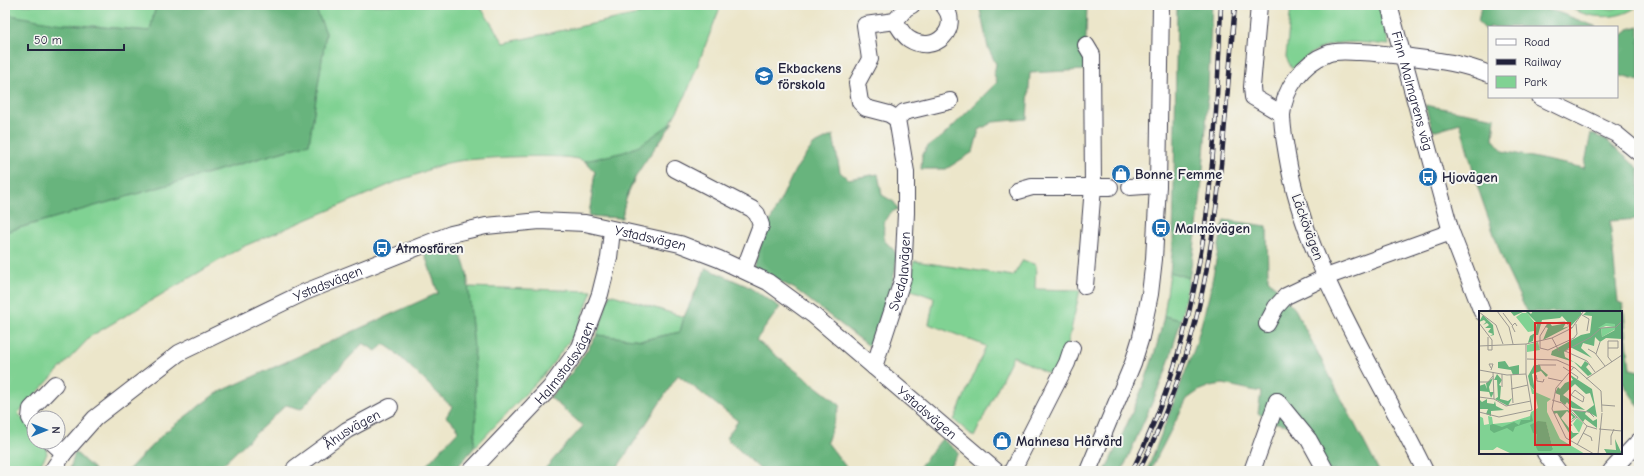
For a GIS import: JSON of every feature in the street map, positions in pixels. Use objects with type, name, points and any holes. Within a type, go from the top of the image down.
[{"type":"street","points":[[912,5],[906,8],[895,21],[865,25],[870,60],[859,78],[857,91],[860,102],[866,108],[889,114],[897,119],[904,112],[950,101]]},
{"type":"street","points":[[895,21],[907,38],[917,44],[930,44],[941,40],[948,31],[948,19],[943,5]]},
{"type":"street","points":[[1088,471],[1133,363],[1141,336],[1150,294],[1154,259],[1158,186],[1161,5]]},
{"type":"street","points":[[1259,5],[1252,88],[1253,97],[1282,114]]},
{"type":"street","name":"Finn Malmgrens väg","points":[[1389,5],[1451,232],[1482,311]]},
{"type":"street","points":[[1085,286],[1093,187],[1092,55],[1086,44]]},
{"type":"street","name":"Läckövägen","points":[[1425,471],[1326,277],[1304,222],[1291,178],[1283,132],[1282,114],[1290,88],[1298,74],[1314,61],[1328,53],[1379,52],[1448,61],[1472,67],[1488,74]]},
{"type":"street","points":[[1542,98],[1616,134],[1639,153]]},
{"type":"street","name":"Svedalavägen","points":[[874,367],[903,278],[906,172],[897,119]]},
{"type":"street","points":[[675,169],[752,209],[757,214],[761,225],[744,270]]},
{"type":"street","points":[[1130,187],[1158,186]]},
{"type":"street","points":[[1018,191],[1032,187],[1110,187]]},
{"type":"street","name":"Ystadsvägen","points":[[52,471],[64,453],[95,418],[179,353],[305,292],[450,234],[486,226],[540,221],[585,223],[680,244],[744,270],[782,291],[813,315],[996,471]]},
{"type":"street","name":"Halmstadsvägen","points":[[475,470],[550,388],[569,365],[580,347],[600,294],[609,258],[612,230]]},
{"type":"street","points":[[1267,324],[1276,307],[1286,296],[1326,277],[1451,232]]},
{"type":"street","points":[[1012,471],[1060,377],[1072,348]]},
{"type":"street","points":[[31,410],[55,384]]},
{"type":"street","points":[[1252,471],[1278,401],[1309,440],[1326,471]]},
{"type":"street","name":"Åhusvägen","points":[[295,470],[347,430],[390,407]]},
{"type":"street","points":[[1611,471],[1639,441]]},
{"type":"street","points":[[61,450],[64,453]]},
{"type":"street","points":[[1546,454],[1558,471]]},
{"type":"green space","points":[[5,5],[156,5],[150,31],[68,24],[5,43]]},
{"type":"green space","points":[[156,5],[314,5],[326,33],[309,144],[5,232],[5,14],[55,23],[150,31]]},
{"type":"green space","points":[[314,5],[479,5],[504,43],[680,5],[721,5],[686,95],[662,138],[640,166],[624,204],[622,218],[589,216],[595,172],[584,161],[575,158],[541,156],[463,160],[446,163],[403,179],[242,247],[91,336],[18,413],[26,422],[26,450],[46,450],[47,454],[36,471],[5,471],[5,232],[309,144],[326,33]]},
{"type":"green space","points":[[979,5],[1087,5],[1085,70],[1030,73],[1027,119],[993,122],[979,130],[973,152],[946,169],[921,169],[922,156],[927,147],[944,135],[997,82],[994,74],[996,64],[988,48]]},
{"type":"green space","points":[[1177,5],[1212,5],[1202,176],[1195,244],[1189,278],[1170,272],[1173,244]]},
{"type":"green space","points":[[1291,5],[1381,5],[1389,45],[1348,42],[1326,46],[1315,51],[1292,69],[1286,57]]},
{"type":"green space","points":[[1481,5],[1529,5],[1557,12],[1594,26],[1488,26],[1488,32],[1478,22]]},
{"type":"green space","points":[[1567,5],[1585,5],[1613,9],[1623,5],[1639,5],[1622,14],[1603,17],[1584,14]]},
{"type":"green space","points":[[1639,26],[1639,81],[1618,75],[1618,33],[1623,35],[1628,29]]},
{"type":"green space","points":[[1425,105],[1495,118],[1493,139],[1503,151],[1584,168],[1591,133],[1606,140],[1639,169],[1639,223],[1638,219],[1610,221],[1618,302],[1623,304],[1630,369],[1639,371],[1639,407],[1622,382],[1622,311],[1527,311],[1505,266],[1479,191],[1460,123],[1433,131]]},
{"type":"green space","points":[[673,122],[635,178],[629,190],[622,218],[589,216],[595,172],[585,161],[624,152],[639,146]]},
{"type":"green space","points":[[833,135],[840,172],[848,179],[878,174],[882,195],[894,202],[898,209],[889,214],[884,225],[884,240],[895,252],[895,271],[887,299],[869,346],[795,289],[753,268],[766,230],[795,170],[813,145]]},
{"type":"green space","points":[[1224,220],[1267,226],[1268,279],[1295,309],[1379,471],[1323,471],[1288,425],[1271,422],[1258,413],[1261,392],[1223,384],[1210,386],[1200,390],[1187,399],[1150,471],[1147,471],[1195,347],[1209,296]]},
{"type":"green space","points":[[457,244],[467,272],[474,348],[476,414],[474,448],[454,471],[421,471],[458,431],[456,426],[446,417],[452,407],[394,351],[384,344],[376,351],[363,343],[301,409],[286,405],[221,466],[212,471],[127,471],[164,433],[215,394],[438,293],[424,252]]},
{"type":"green space","points":[[1023,260],[1036,265],[1035,289],[1080,290],[1067,348],[1053,376],[1013,356],[974,437],[954,420],[986,346],[929,324],[934,298],[906,288],[914,261],[1013,276]]},
{"type":"green space","points":[[706,268],[747,286],[780,307],[756,340],[840,405],[827,442],[849,471],[762,471],[726,438],[738,421],[678,375],[615,471],[543,471],[583,426],[550,397],[573,371],[597,335],[643,340],[680,332],[684,317]]},
{"type":"green space","points":[[1170,272],[1189,278],[1181,320],[1164,316]]},
{"type":"green space","points":[[468,287],[592,291],[577,330],[548,370],[474,448],[476,408],[475,368]]},
{"type":"green space","points":[[610,294],[684,317],[680,332],[643,340],[597,335]]},
{"type":"green space","points":[[1164,316],[1181,320],[1166,371],[1122,471],[1105,471],[1147,376],[1154,356]]},
{"type":"green space","points":[[942,439],[959,453],[946,471],[916,471]]},
{"type":"green space","points":[[75,452],[96,471],[72,471],[70,469]]},
{"type":"railway","points":[[1132,471],[1157,415],[1177,359],[1192,301],[1210,185],[1219,66],[1221,5]]},
{"type":"railway","points":[[1139,471],[1163,418],[1177,382],[1194,327],[1203,287],[1221,167],[1235,5]]},
{"type":"place","name":"Ekbackens förskola","points":[[764,76]]},
{"type":"place","name":"Bonne Femme","points":[[1121,174]]},
{"type":"place","name":"Hjovägen","points":[[1428,177]]},
{"type":"place","name":"Malmövägen","points":[[1161,228]]},
{"type":"place","name":"Atmosfären","points":[[382,248]]},
{"type":"place","name":"Mahnesa Hårvård","points":[[1002,441]]}]
